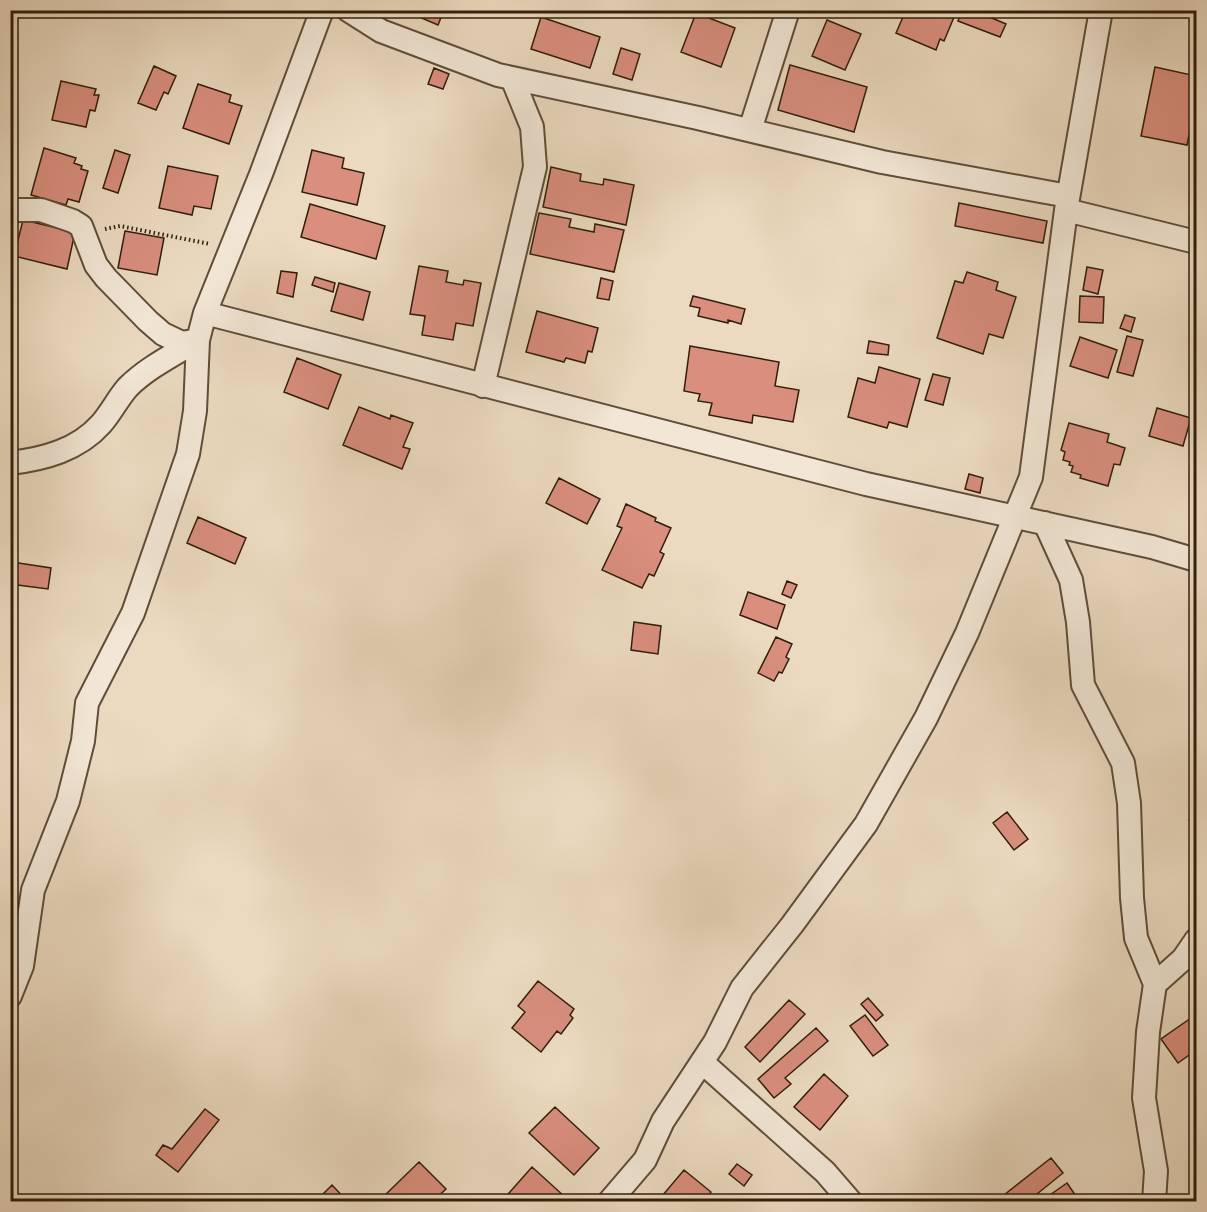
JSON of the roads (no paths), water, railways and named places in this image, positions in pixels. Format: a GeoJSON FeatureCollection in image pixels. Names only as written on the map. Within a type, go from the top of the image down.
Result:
{"type":"FeatureCollection","features":[{"type":"Feature","properties":{"kind":"street"},"geometry":{"type":"LineString","coordinates":[[10,996],[22,966],[33,890],[68,801],[83,741],[87,703],[133,614],[188,454],[195,411],[198,340],[204,313],[261,174],[322,10]]}},
{"type":"Feature","properties":{"kind":"street"},"geometry":{"type":"LineString","coordinates":[[348,10],[381,31],[498,75],[1067,203],[1197,242]]}},
{"type":"Feature","properties":{"kind":"street"},"geometry":{"type":"LineString","coordinates":[[750,130],[788,10]]}},
{"type":"Feature","properties":{"kind":"street"},"geometry":{"type":"LineString","coordinates":[[609,1202],[645,1160],[663,1121],[715,1042],[742,988],[792,925],[866,824],[926,718],[967,633],[1031,477],[1067,203],[1101,10]]}},
{"type":"Feature","properties":{"kind":"street"},"geometry":{"type":"LineString","coordinates":[[483,386],[535,167],[532,127],[512,78]]}},
{"type":"Feature","properties":{"kind":"street"},"geometry":{"type":"LineString","coordinates":[[10,210],[40,210],[81,226],[96,265],[148,321],[163,334],[182,343],[198,340]]}},
{"type":"Feature","properties":{"kind":"street"},"geometry":{"type":"LineString","coordinates":[[204,313],[866,484],[1152,547],[1197,560]]}},
{"type":"Feature","properties":{"kind":"street"},"geometry":{"type":"LineString","coordinates":[[10,463],[34,460],[71,448],[100,425],[129,387],[162,362],[198,340]]}},
{"type":"Feature","properties":{"kind":"street"},"geometry":{"type":"LineString","coordinates":[[1045,524],[1071,579],[1078,622],[1083,685],[1123,764],[1129,803],[1132,898],[1136,938],[1155,984],[1148,1032],[1144,1098],[1156,1171],[1154,1202]]}},
{"type":"Feature","properties":{"kind":"street"},"geometry":{"type":"LineString","coordinates":[[1155,984],[1183,959],[1197,940]]}},
{"type":"Feature","properties":{"kind":"street"},"geometry":{"type":"LineString","coordinates":[[702,1062],[825,1172],[851,1202]]}}]}
